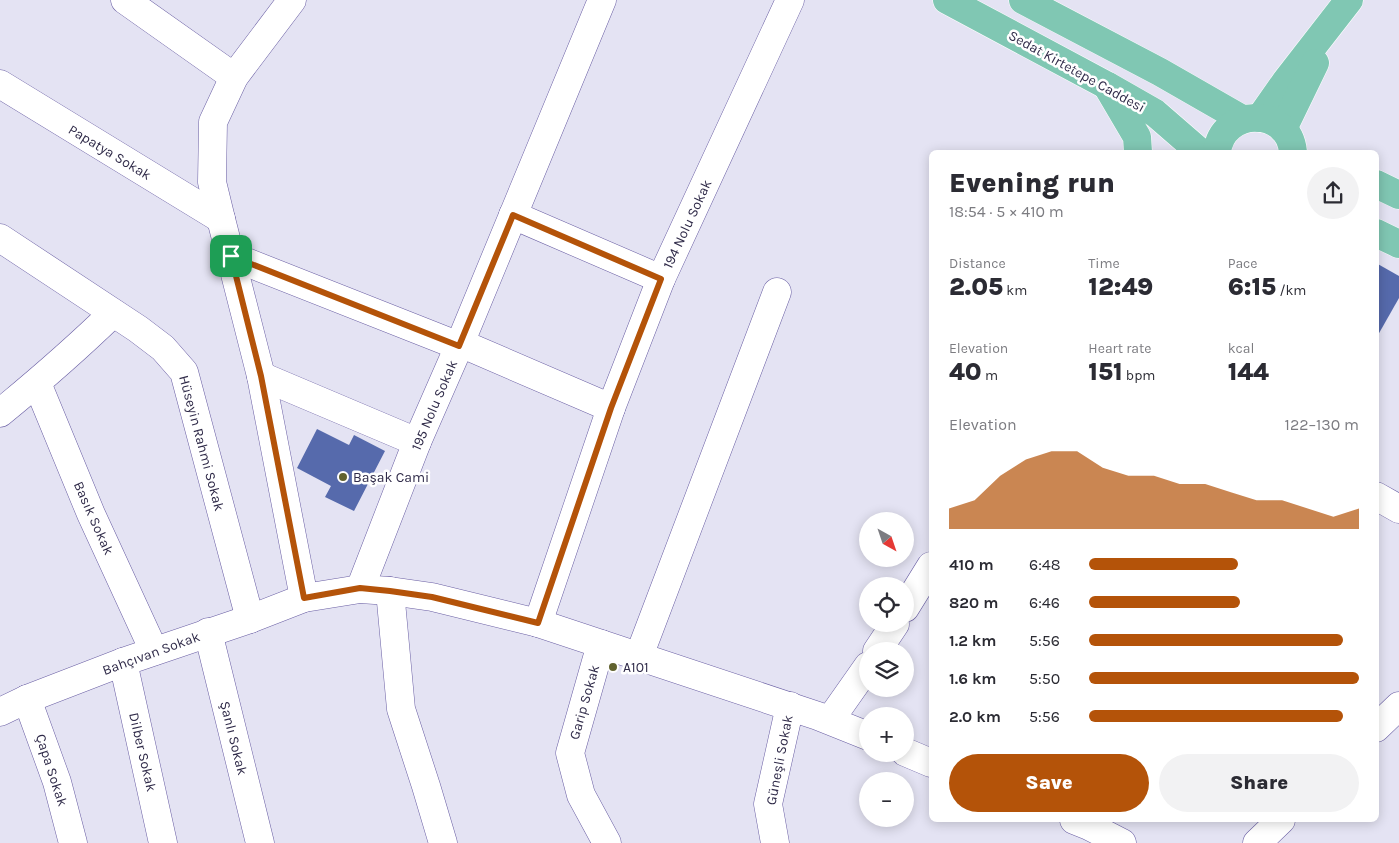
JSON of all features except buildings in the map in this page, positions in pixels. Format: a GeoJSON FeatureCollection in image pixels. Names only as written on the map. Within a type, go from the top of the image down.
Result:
{"type":"FeatureCollection","features":[{"type":"Feature","properties":{"kind":"main road","name":"Sedat Kirtetepe Caddesi"},"geometry":{"type":"LineString","coordinates":[[947,0],[1106,85],[1154,113],[1210,150]]}},
{"type":"Feature","properties":{"kind":"main road"},"geometry":{"type":"LineString","coordinates":[[1023,0],[1280,135]]}},
{"type":"Feature","properties":{"kind":"main road"},"geometry":{"type":"LineString","coordinates":[[1280,135],[1286,81],[1350,0]]}},
{"type":"Feature","properties":{"kind":"main road"},"geometry":{"type":"LineString","coordinates":[[1106,85],[1137,137],[1138,150]]}},
{"type":"Feature","properties":{"kind":"main road"},"geometry":{"type":"LineString","coordinates":[[1214,150],[1223,134],[1232,126],[1280,135]]}},
{"type":"Feature","properties":{"kind":"main road"},"geometry":{"type":"LineString","coordinates":[[1379,185],[1399,195]]}},
{"type":"Feature","properties":{"kind":"main road"},"geometry":{"type":"LineString","coordinates":[[1379,234],[1399,244]]}},
{"type":"Feature","properties":{"kind":"street"},"geometry":{"type":"LineString","coordinates":[[125,0],[234,77]]}},
{"type":"Feature","properties":{"kind":"street"},"geometry":{"type":"LineString","coordinates":[[292,0],[234,77],[213,122],[212,182],[261,376],[304,598]]}},
{"type":"Feature","properties":{"kind":"street","name":"195 Nolu Sokak"},"geometry":{"type":"LineString","coordinates":[[360,588],[417,442],[602,0]]}},
{"type":"Feature","properties":{"kind":"street","name":"194 Nolu Sokak"},"geometry":{"type":"LineString","coordinates":[[538,623],[611,408],[661,279],[790,0]]}},
{"type":"Feature","properties":{"kind":"street","name":"Papatya Sokak"},"geometry":{"type":"LineString","coordinates":[[0,84],[221,219]]}},
{"type":"Feature","properties":{"kind":"street"},"geometry":{"type":"LineString","coordinates":[[513,215],[661,279]]}},
{"type":"Feature","properties":{"kind":"street","name":"Hüseyin Rahmi Sokak"},"geometry":{"type":"LineString","coordinates":[[0,238],[138,329],[162,348],[184,372],[250,619]]}},
{"type":"Feature","properties":{"kind":"street"},"geometry":{"type":"LineString","coordinates":[[231,256],[459,345],[611,408]]}},
{"type":"Feature","properties":{"kind":"street"},"geometry":{"type":"LineString","coordinates":[[639,656],[777,292]]}},
{"type":"Feature","properties":{"kind":"street"},"geometry":{"type":"LineString","coordinates":[[0,413],[37,383],[113,313]]}},
{"type":"Feature","properties":{"kind":"street"},"geometry":{"type":"LineString","coordinates":[[261,376],[417,442]]}},
{"type":"Feature","properties":{"kind":"street","name":"Basık Sokak"},"geometry":{"type":"LineString","coordinates":[[37,383],[91,514],[154,651]]}},
{"type":"Feature","properties":{"kind":"street"},"geometry":{"type":"LineString","coordinates":[[1379,498],[1399,509]]}},
{"type":"Feature","properties":{"kind":"street"},"geometry":{"type":"LineString","coordinates":[[914,593],[929,569]]}},
{"type":"Feature","properties":{"kind":"street","name":"Bahçıvan Sokak"},"geometry":{"type":"LineString","coordinates":[[0,712],[27,699],[123,662],[250,619],[304,598],[360,588],[432,597],[538,623],[790,706],[859,732]]}},
{"type":"Feature","properties":{"kind":"street"},"geometry":{"type":"LineString","coordinates":[[390,591],[401,709],[443,843]]}},
{"type":"Feature","properties":{"kind":"street","name":"Şanlı Sokak"},"geometry":{"type":"LineString","coordinates":[[208,632],[260,843]]}},
{"type":"Feature","properties":{"kind":"street","name":"Garip Sokak"},"geometry":{"type":"LineString","coordinates":[[601,644],[570,753],[581,795],[607,843]]}},
{"type":"Feature","properties":{"kind":"street","name":"Dilber Sokak"},"geometry":{"type":"LineString","coordinates":[[123,662],[163,843]]}},
{"type":"Feature","properties":{"kind":"street"},"geometry":{"type":"LineString","coordinates":[[830,720],[859,679]]}},
{"type":"Feature","properties":{"kind":"street","name":"Çapa Sokak"},"geometry":{"type":"LineString","coordinates":[[27,699],[58,782],[73,843]]}},
{"type":"Feature","properties":{"kind":"street","name":"Güneşli Sokak"},"geometry":{"type":"LineString","coordinates":[[775,843],[768,804],[790,706]]}},
{"type":"Feature","properties":{"kind":"street"},"geometry":{"type":"LineString","coordinates":[[1379,725],[1399,706]]}},
{"type":"Feature","properties":{"kind":"street"},"geometry":{"type":"LineString","coordinates":[[914,756],[929,762]]}},
{"type":"Feature","properties":{"kind":"street"},"geometry":{"type":"LineString","coordinates":[[1257,843],[1279,822]]}},
{"type":"Feature","properties":{"kind":"street"},"geometry":{"type":"LineString","coordinates":[[1085,827],[1122,843]]}},
{"type":"Feature","properties":{"kind":"place","name":"Başak Cami"},"geometry":{"type":"Point","coordinates":[343,477]}},
{"type":"Feature","properties":{"kind":"place","name":"A101"},"geometry":{"type":"Point","coordinates":[613,667]}},
{"type":"Feature","properties":{"kind":"route"},"geometry":{"type":"LineString","coordinates":[[513,215],[661,279],[611,408],[538,623],[432,597],[390,591],[360,588],[304,598],[261,376],[231,256],[459,346],[513,215]]}}]}
